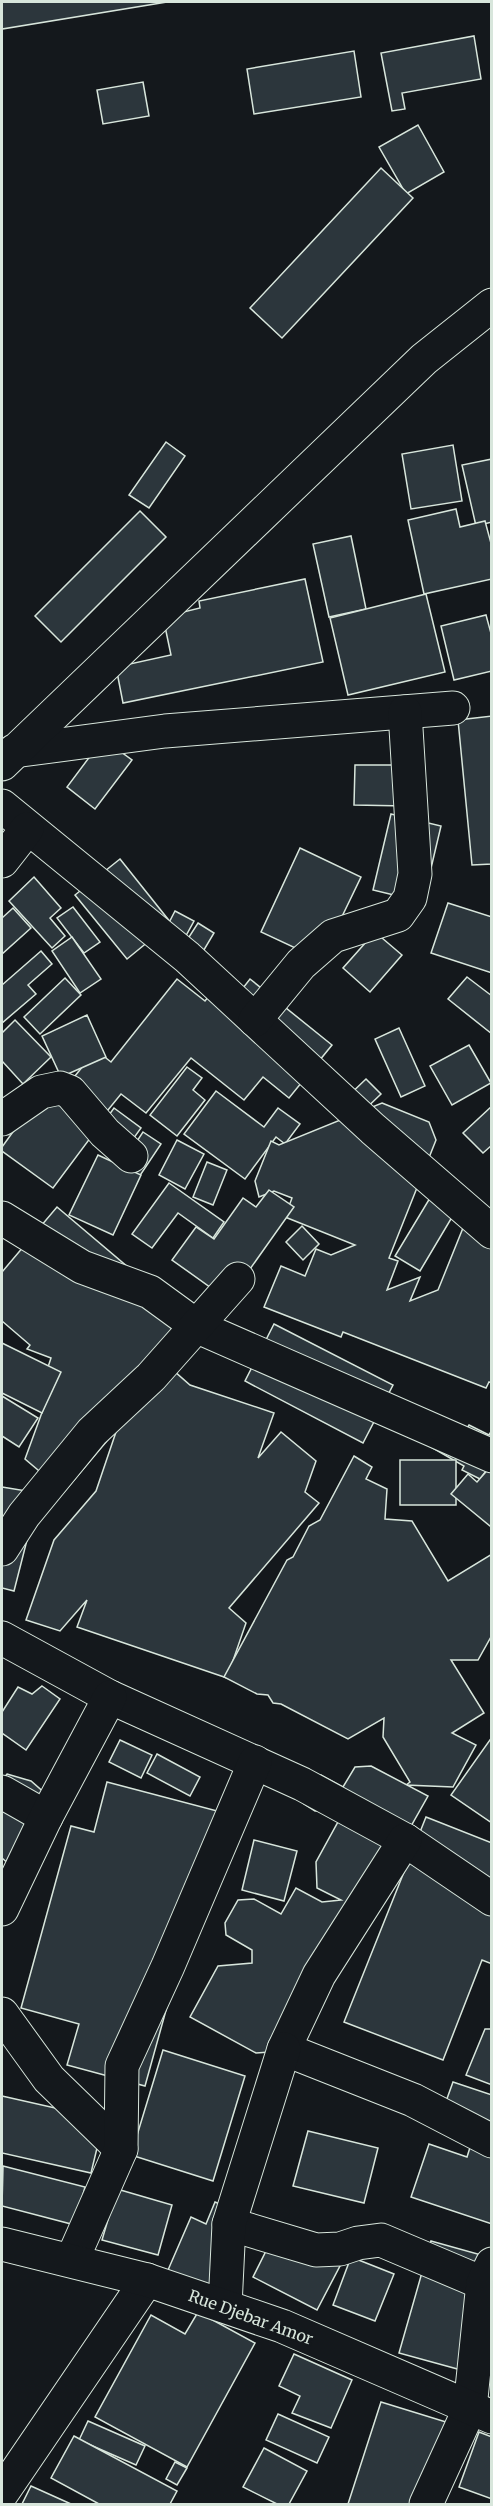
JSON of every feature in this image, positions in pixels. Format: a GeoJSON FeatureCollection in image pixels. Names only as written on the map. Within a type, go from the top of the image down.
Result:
{"type":"FeatureCollection","features":[{"type":"Feature","properties":{"kind":"street"},"geometry":{"type":"LineString","coordinates":[[8,758],[424,359],[492,305]]}},
{"type":"Feature","properties":{"kind":"street"},"geometry":{"type":"LineString","coordinates":[[8,758],[165,731],[453,708]]}},
{"type":"Feature","properties":{"kind":"street"},"geometry":{"type":"LineString","coordinates":[[255,1020],[302,964],[333,936],[398,915],[410,898],[415,874],[405,712]]}},
{"type":"Feature","properties":{"kind":"street"},"geometry":{"type":"LineString","coordinates":[[2,806],[27,829],[187,957],[492,1232]]}},
{"type":"Feature","properties":{"kind":"street"},"geometry":{"type":"LineString","coordinates":[[2,861],[27,829]]}},
{"type":"Feature","properties":{"kind":"street"},"geometry":{"type":"LineString","coordinates":[[2,1119],[41,1092],[60,1088],[70,1092],[105,1133],[131,1156]]}},
{"type":"Feature","properties":{"kind":"street"},"geometry":{"type":"LineString","coordinates":[[2,1218],[82,1267],[150,1292],[198,1327],[492,1456]]}},
{"type":"Feature","properties":{"kind":"street"},"geometry":{"type":"LineString","coordinates":[[2,1549],[13,1508],[151,1377],[198,1327],[238,1279]]}},
{"type":"Feature","properties":{"kind":"street"},"geometry":{"type":"LineString","coordinates":[[2,1638],[110,1697],[255,1762],[405,1840],[492,1899]]}},
{"type":"Feature","properties":{"kind":"street"},"geometry":{"type":"LineString","coordinates":[[2,1909],[46,1817],[110,1697]]}},
{"type":"Feature","properties":{"kind":"street"},"geometry":{"type":"LineString","coordinates":[[72,2259],[121,2149],[122,2066],[168,1966],[255,1762]]}},
{"type":"Feature","properties":{"kind":"street"},"geometry":{"type":"LineString","coordinates":[[2,1792],[46,1817]]}},
{"type":"Feature","properties":{"kind":"street"},"geometry":{"type":"LineString","coordinates":[[225,2306],[229,2224],[284,2049],[319,1976],[405,1840]]}},
{"type":"Feature","properties":{"kind":"street"},"geometry":{"type":"LineString","coordinates":[[2,2014],[49,2079],[121,2149]]}},
{"type":"Feature","properties":{"kind":"street"},"geometry":{"type":"LineString","coordinates":[[284,2049],[413,2100],[492,2141]]}},
{"type":"Feature","properties":{"kind":"street"},"geometry":{"type":"LineString","coordinates":[[229,2224],[316,2250],[340,2249],[358,2243],[381,2240],[489,2278],[481,2412],[426,2505]]}},
{"type":"Feature","properties":{"kind":"street","name":"Rue Djebar Amor"},"geometry":{"type":"LineString","coordinates":[[2,2244],[72,2259],[147,2280],[225,2306],[282,2326],[481,2412]]}},
{"type":"Feature","properties":{"kind":"street"},"geometry":{"type":"LineString","coordinates":[[2,2493],[147,2280]]}},
{"type":"Feature","properties":{"kind":"building"},"geometry":{"type":"Polygon","coordinates":[[[2,2],[167,2],[2,29],[2,2]]]}},
{"type":"Feature","properties":{"kind":"building"},"geometry":{"type":"Polygon","coordinates":[[[474,36],[481,79],[402,93],[405,109],[392,111],[381,53],[474,36]]]}},
{"type":"Feature","properties":{"kind":"building"},"geometry":{"type":"Polygon","coordinates":[[[354,51],[361,97],[254,114],[247,69],[354,51]]]}},
{"type":"Feature","properties":{"kind":"building"},"geometry":{"type":"Polygon","coordinates":[[[143,82],[149,116],[103,124],[97,90],[143,82]]]}},
{"type":"Feature","properties":{"kind":"building"},"geometry":{"type":"Polygon","coordinates":[[[418,125],[444,172],[406,194],[379,147],[418,125]]]}},
{"type":"Feature","properties":{"kind":"building"},"geometry":{"type":"Polygon","coordinates":[[[381,168],[413,198],[282,338],[250,308],[381,168]]]}},
{"type":"Feature","properties":{"kind":"building"},"geometry":{"type":"Polygon","coordinates":[[[166,442],[185,456],[149,508],[129,495],[166,442]]]}},
{"type":"Feature","properties":{"kind":"building"},"geometry":{"type":"Polygon","coordinates":[[[453,445],[462,501],[411,509],[402,454],[453,445]]]}},
{"type":"Feature","properties":{"kind":"building"},"geometry":{"type":"Polygon","coordinates":[[[492,459],[492,522],[476,526],[462,465],[492,459]]]}},
{"type":"Feature","properties":{"kind":"building"},"geometry":{"type":"Polygon","coordinates":[[[456,509],[460,527],[485,521],[492,547],[492,579],[424,594],[408,520],[456,509]]]}},
{"type":"Feature","properties":{"kind":"building"},"geometry":{"type":"Polygon","coordinates":[[[140,511],[166,537],[61,642],[35,616],[140,511]]]}},
{"type":"Feature","properties":{"kind":"building"},"geometry":{"type":"Polygon","coordinates":[[[351,536],[366,609],[329,617],[313,544],[351,536]]]}},
{"type":"Feature","properties":{"kind":"building"},"geometry":{"type":"Polygon","coordinates":[[[305,579],[323,662],[123,703],[116,667],[171,655],[163,617],[200,608],[199,601],[305,579]]]}},
{"type":"Feature","properties":{"kind":"building"},"geometry":{"type":"Polygon","coordinates":[[[426,594],[445,672],[348,695],[330,618],[426,594]]]}},
{"type":"Feature","properties":{"kind":"building"},"geometry":{"type":"Polygon","coordinates":[[[486,615],[492,637],[492,671],[454,680],[441,626],[486,615]]]}},
{"type":"Feature","properties":{"kind":"building"},"geometry":{"type":"Polygon","coordinates":[[[492,716],[492,864],[472,865],[458,720],[492,716]]]}},
{"type":"Feature","properties":{"kind":"building"},"geometry":{"type":"Polygon","coordinates":[[[103,739],[132,760],[95,809],[67,787],[103,739]]]}},
{"type":"Feature","properties":{"kind":"building"},"geometry":{"type":"Polygon","coordinates":[[[355,765],[407,765],[406,806],[354,805],[355,765]]]}},
{"type":"Feature","properties":{"kind":"building"},"geometry":{"type":"Polygon","coordinates":[[[391,814],[441,826],[423,902],[373,890],[391,814]]]}},
{"type":"Feature","properties":{"kind":"building"},"geometry":{"type":"Polygon","coordinates":[[[300,848],[361,877],[321,960],[261,932],[300,848]]]}},
{"type":"Feature","properties":{"kind":"building"},"geometry":{"type":"Polygon","coordinates":[[[120,859],[171,923],[127,959],[75,895],[120,859]]]}},
{"type":"Feature","properties":{"kind":"building"},"geometry":{"type":"Polygon","coordinates":[[[34,877],[61,908],[50,918],[65,936],[52,948],[9,901],[34,877]]]}},
{"type":"Feature","properties":{"kind":"building"},"geometry":{"type":"Polygon","coordinates":[[[448,903],[492,917],[492,973],[431,953],[448,903]]]}},
{"type":"Feature","properties":{"kind":"building"},"geometry":{"type":"Polygon","coordinates":[[[73,907],[100,942],[84,953],[57,918],[73,907]]]}},
{"type":"Feature","properties":{"kind":"building"},"geometry":{"type":"Polygon","coordinates":[[[13,908],[31,928],[2,954],[2,918],[13,908]]]}},
{"type":"Feature","properties":{"kind":"building"},"geometry":{"type":"Polygon","coordinates":[[[175,911],[194,921],[177,952],[159,942],[175,911]]]}},
{"type":"Feature","properties":{"kind":"building"},"geometry":{"type":"Polygon","coordinates":[[[198,923],[214,933],[195,965],[178,954],[198,923]]]}},
{"type":"Feature","properties":{"kind":"building"},"geometry":{"type":"Polygon","coordinates":[[[375,932],[402,955],[370,992],[343,968],[375,932]]]}},
{"type":"Feature","properties":{"kind":"building"},"geometry":{"type":"Polygon","coordinates":[[[72,937],[101,979],[80,993],[52,951],[72,937]]]}},
{"type":"Feature","properties":{"kind":"building"},"geometry":{"type":"Polygon","coordinates":[[[41,951],[52,964],[28,985],[36,994],[2,1023],[2,985],[41,951]]]}},
{"type":"Feature","properties":{"kind":"building"},"geometry":{"type":"Polygon","coordinates":[[[467,977],[492,996],[492,1034],[448,999],[467,977]]]}},
{"type":"Feature","properties":{"kind":"building"},"geometry":{"type":"Polygon","coordinates":[[[65,978],[81,995],[40,1034],[24,1017],[65,978]]]}},
{"type":"Feature","properties":{"kind":"building"},"geometry":{"type":"Polygon","coordinates":[[[177,979],[205,1001],[219,983],[236,997],[250,979],[332,1045],[289,1098],[263,1077],[244,1100],[191,1058],[146,1113],[121,1094],[99,1121],[62,1092],[96,1050],[111,1062],[177,979]]]}},
{"type":"Feature","properties":{"kind":"building"},"geometry":{"type":"Polygon","coordinates":[[[87,1015],[106,1057],[61,1077],[42,1036],[87,1015]]]}},
{"type":"Feature","properties":{"kind":"building"},"geometry":{"type":"Polygon","coordinates":[[[15,1020],[51,1057],[23,1084],[2,1061],[2,1033],[15,1020]]]}},
{"type":"Feature","properties":{"kind":"building"},"geometry":{"type":"Polygon","coordinates":[[[399,1028],[425,1086],[401,1097],[375,1039],[399,1028]]]}},
{"type":"Feature","properties":{"kind":"building"},"geometry":{"type":"Polygon","coordinates":[[[469,1045],[491,1083],[452,1105],[430,1066],[469,1045]]]}},
{"type":"Feature","properties":{"kind":"building"},"geometry":{"type":"Polygon","coordinates":[[[187,1067],[202,1078],[193,1090],[205,1100],[177,1136],[150,1115],[187,1067]]]}},
{"type":"Feature","properties":{"kind":"building"},"geometry":{"type":"Polygon","coordinates":[[[366,1079],[381,1094],[358,1116],[343,1101],[366,1079]]]}},
{"type":"Feature","properties":{"kind":"building"},"geometry":{"type":"Polygon","coordinates":[[[216,1091],[264,1127],[278,1108],[300,1124],[285,1144],[276,1137],[245,1179],[184,1134],[216,1091]]]}},
{"type":"Feature","properties":{"kind":"building"},"geometry":{"type":"Polygon","coordinates":[[[56,1092],[100,1125],[53,1188],[2,1151],[2,1147],[33,1104],[56,1092]]]}},
{"type":"Feature","properties":{"kind":"building"},"geometry":{"type":"Polygon","coordinates":[[[382,1103],[429,1122],[436,1140],[389,1258],[398,1261],[387,1290],[420,1277],[410,1301],[438,1290],[465,1223],[492,1234],[492,1383],[489,1382],[486,1388],[343,1332],[341,1337],[264,1307],[281,1266],[305,1276],[316,1249],[331,1255],[355,1245],[285,1217],[292,1198],[274,1191],[259,1197],[255,1181],[271,1141],[279,1145],[382,1103]]]}},
{"type":"Feature","properties":{"kind":"building"},"geometry":{"type":"Polygon","coordinates":[[[492,1106],[492,1145],[483,1153],[463,1133],[492,1106]]]}},
{"type":"Feature","properties":{"kind":"building"},"geometry":{"type":"Polygon","coordinates":[[[114,1108],[141,1128],[118,1160],[91,1140],[114,1108]]]}},
{"type":"Feature","properties":{"kind":"building"},"geometry":{"type":"Polygon","coordinates":[[[143,1132],[161,1144],[139,1177],[121,1165],[143,1132]]]}},
{"type":"Feature","properties":{"kind":"building"},"geometry":{"type":"Polygon","coordinates":[[[177,1140],[204,1154],[185,1189],[159,1175],[177,1140]]]}},
{"type":"Feature","properties":{"kind":"building"},"geometry":{"type":"Polygon","coordinates":[[[98,1155],[141,1175],[113,1235],[69,1215],[98,1155]]]}},
{"type":"Feature","properties":{"kind":"building"},"geometry":{"type":"Polygon","coordinates":[[[207,1162],[227,1170],[213,1205],[193,1197],[207,1162]]]}},
{"type":"Feature","properties":{"kind":"building"},"geometry":{"type":"Polygon","coordinates":[[[442,1178],[467,1192],[420,1271],[395,1256],[442,1178]]]}},
{"type":"Feature","properties":{"kind":"building"},"geometry":{"type":"Polygon","coordinates":[[[169,1183],[224,1222],[213,1238],[178,1213],[152,1248],[132,1234],[169,1183]]]}},
{"type":"Feature","properties":{"kind":"building"},"geometry":{"type":"Polygon","coordinates":[[[269,1190],[294,1207],[228,1300],[172,1260],[196,1227],[214,1239],[243,1198],[256,1207],[269,1190]]]}},
{"type":"Feature","properties":{"kind":"building"},"geometry":{"type":"Polygon","coordinates":[[[57,1207],[200,1328],[173,1370],[190,1385],[274,1413],[258,1458],[281,1432],[316,1461],[305,1492],[319,1503],[229,1608],[246,1623],[227,1678],[77,1627],[87,1600],[60,1631],[26,1620],[54,1540],[96,1491],[117,1429],[64,1492],[25,1459],[56,1374],[48,1367],[51,1358],[27,1349],[30,1345],[2,1321],[2,1272],[57,1207]]]}},
{"type":"Feature","properties":{"kind":"building"},"geometry":{"type":"Polygon","coordinates":[[[302,1226],[319,1244],[303,1260],[286,1242],[302,1226]]]}},
{"type":"Feature","properties":{"kind":"building"},"geometry":{"type":"Polygon","coordinates":[[[274,1324],[393,1385],[363,1443],[245,1381],[274,1324]]]}},
{"type":"Feature","properties":{"kind":"building"},"geometry":{"type":"Polygon","coordinates":[[[2,1343],[61,1372],[42,1413],[2,1393],[2,1343]]]}},
{"type":"Feature","properties":{"kind":"building"},"geometry":{"type":"Polygon","coordinates":[[[2,1396],[38,1418],[19,1447],[2,1436],[2,1396]]]}},
{"type":"Feature","properties":{"kind":"building"},"geometry":{"type":"Polygon","coordinates":[[[469,1425],[489,1435],[492,1430],[492,1463],[480,1479],[462,1470],[464,1466],[412,1436],[456,1447],[469,1425]]]}},
{"type":"Feature","properties":{"kind":"building"},"geometry":{"type":"Polygon","coordinates":[[[354,1456],[372,1467],[366,1479],[387,1489],[385,1519],[412,1521],[448,1581],[492,1554],[492,1635],[478,1660],[451,1660],[484,1713],[452,1733],[476,1745],[453,1787],[406,1785],[410,1782],[383,1737],[384,1718],[348,1739],[281,1704],[273,1703],[268,1695],[257,1694],[224,1677],[287,1560],[293,1557],[309,1526],[320,1520],[354,1456]]]}},
{"type":"Feature","properties":{"kind":"building"},"geometry":{"type":"Polygon","coordinates":[[[400,1460],[456,1460],[456,1505],[400,1505],[400,1460]]]}},
{"type":"Feature","properties":{"kind":"building"},"geometry":{"type":"Polygon","coordinates":[[[492,1465],[492,1524],[490,1526],[451,1494],[468,1474],[477,1482],[492,1465]]]}},
{"type":"Feature","properties":{"kind":"building"},"geometry":{"type":"Polygon","coordinates":[[[2,1487],[39,1493],[14,1591],[2,1588],[2,1487]]]}},
{"type":"Feature","properties":{"kind":"building"},"geometry":{"type":"Polygon","coordinates":[[[42,1686],[60,1699],[26,1750],[2,1733],[2,1712],[18,1687],[32,1694],[42,1686]]]}},
{"type":"Feature","properties":{"kind":"building"},"geometry":{"type":"Polygon","coordinates":[[[492,1737],[492,1823],[451,1795],[492,1737]]]}},
{"type":"Feature","properties":{"kind":"building"},"geometry":{"type":"Polygon","coordinates":[[[120,1740],[152,1755],[141,1778],[109,1762],[120,1740]]]}},
{"type":"Feature","properties":{"kind":"building"},"geometry":{"type":"Polygon","coordinates":[[[157,1754],[200,1777],[190,1796],[147,1773],[157,1754]]]}},
{"type":"Feature","properties":{"kind":"building"},"geometry":{"type":"Polygon","coordinates":[[[371,1766],[428,1796],[284,2051],[256,2053],[190,2017],[218,1966],[252,1963],[252,1950],[226,1935],[225,1923],[238,1900],[254,1899],[281,1914],[296,1888],[322,1902],[341,1900],[317,1888],[316,1862],[345,1809],[315,1811],[304,1804],[321,1775],[343,1787],[355,1767],[371,1766]]]}},
{"type":"Feature","properties":{"kind":"building"},"geometry":{"type":"Polygon","coordinates":[[[7,1774],[31,1781],[55,1802],[20,1874],[2,1858],[2,1780],[7,1774]]]}},
{"type":"Feature","properties":{"kind":"building"},"geometry":{"type":"Polygon","coordinates":[[[107,1782],[221,1812],[145,2086],[67,2065],[79,2024],[21,2008],[71,1826],[94,1832],[107,1782]]]}},
{"type":"Feature","properties":{"kind":"building"},"geometry":{"type":"Polygon","coordinates":[[[426,1817],[492,1843],[492,1964],[482,1960],[443,2060],[344,2022],[426,1817]]]}},
{"type":"Feature","properties":{"kind":"building"},"geometry":{"type":"Polygon","coordinates":[[[254,1840],[297,1851],[284,1901],[242,1890],[254,1840]]]}},
{"type":"Feature","properties":{"kind":"building"},"geometry":{"type":"Polygon","coordinates":[[[485,2029],[492,2029],[492,2085],[466,2075],[485,2029]]]}},
{"type":"Feature","properties":{"kind":"building"},"geometry":{"type":"Polygon","coordinates":[[[163,2050],[245,2076],[213,2181],[131,2155],[163,2050]]]}},
{"type":"Feature","properties":{"kind":"building"},"geometry":{"type":"Polygon","coordinates":[[[453,2082],[492,2095],[492,2224],[411,2197],[429,2144],[467,2157],[472,2141],[436,2129],[453,2082]]]}},
{"type":"Feature","properties":{"kind":"building"},"geometry":{"type":"Polygon","coordinates":[[[2,2096],[104,2119],[91,2173],[2,2153],[2,2096]]]}},
{"type":"Feature","properties":{"kind":"building"},"geometry":{"type":"Polygon","coordinates":[[[308,2131],[378,2148],[364,2203],[293,2186],[308,2131]]]}},
{"type":"Feature","properties":{"kind":"building"},"geometry":{"type":"Polygon","coordinates":[[[3,2166],[85,2187],[75,2225],[2,2206],[3,2166]]]}},
{"type":"Feature","properties":{"kind":"building"},"geometry":{"type":"Polygon","coordinates":[[[117,2189],[172,2205],[158,2255],[102,2240],[117,2189]]]}},
{"type":"Feature","properties":{"kind":"building"},"geometry":{"type":"Polygon","coordinates":[[[215,2202],[254,2218],[222,2293],[168,2270],[191,2217],[206,2224],[215,2202]]]}},
{"type":"Feature","properties":{"kind":"building"},"geometry":{"type":"Polygon","coordinates":[[[276,2231],[341,2264],[317,2310],[253,2277],[276,2231]]]}},
{"type":"Feature","properties":{"kind":"building"},"geometry":{"type":"Polygon","coordinates":[[[431,2241],[492,2258],[472,2373],[399,2353],[431,2241]]]}},
{"type":"Feature","properties":{"kind":"building"},"geometry":{"type":"Polygon","coordinates":[[[351,2257],[394,2274],[375,2321],[333,2305],[351,2257]]]}},
{"type":"Feature","properties":{"kind":"building"},"geometry":{"type":"Polygon","coordinates":[[[198,2312],[255,2343],[187,2467],[95,2417],[151,2315],[185,2334],[198,2312]]]}},
{"type":"Feature","properties":{"kind":"building"},"geometry":{"type":"Polygon","coordinates":[[[294,2354],[352,2380],[331,2428],[292,2413],[300,2396],[279,2386],[294,2354]]]}},
{"type":"Feature","properties":{"kind":"building"},"geometry":{"type":"Polygon","coordinates":[[[381,2402],[459,2426],[435,2504],[348,2504],[381,2402]]]}},
{"type":"Feature","properties":{"kind":"building"},"geometry":{"type":"Polygon","coordinates":[[[278,2414],[329,2437],[317,2463],[266,2440],[278,2414]]]}},
{"type":"Feature","properties":{"kind":"building"},"geometry":{"type":"Polygon","coordinates":[[[88,2421],[145,2446],[136,2465],[79,2440],[88,2421]]]}},
{"type":"Feature","properties":{"kind":"building"},"geometry":{"type":"Polygon","coordinates":[[[479,2432],[492,2437],[492,2499],[459,2487],[479,2432]]]}},
{"type":"Feature","properties":{"kind":"building"},"geometry":{"type":"Polygon","coordinates":[[[74,2436],[177,2491],[170,2504],[99,2504],[51,2478],[74,2436]]]}},
{"type":"Feature","properties":{"kind":"building"},"geometry":{"type":"Polygon","coordinates":[[[264,2448],[307,2471],[289,2504],[277,2504],[243,2487],[264,2448]]]}},
{"type":"Feature","properties":{"kind":"building"},"geometry":{"type":"Polygon","coordinates":[[[175,2462],[187,2468],[177,2485],[166,2479],[175,2462]]]}},
{"type":"Feature","properties":{"kind":"building"},"geometry":{"type":"Polygon","coordinates":[[[31,2486],[71,2504],[22,2504],[31,2486]]]}}]}
